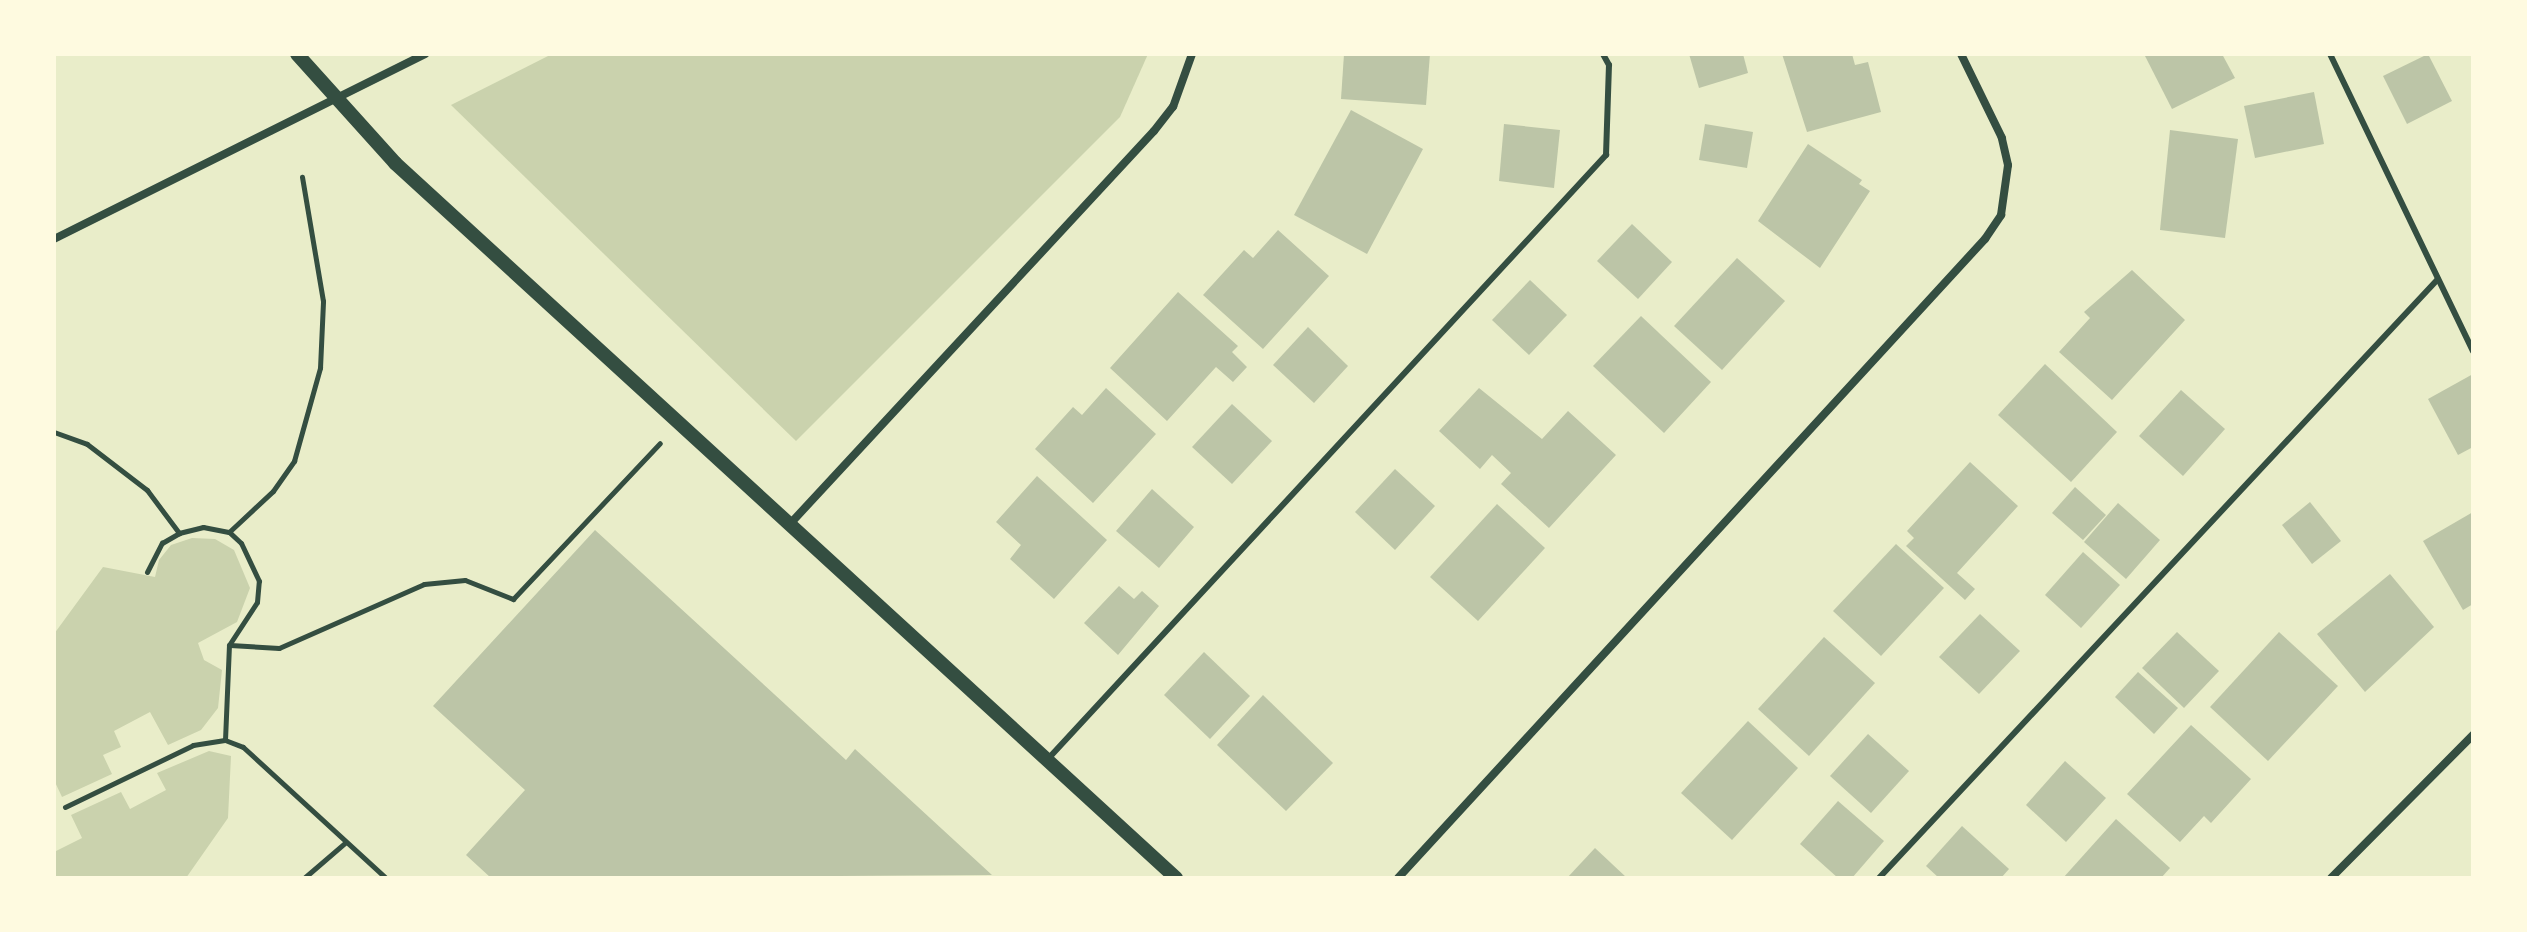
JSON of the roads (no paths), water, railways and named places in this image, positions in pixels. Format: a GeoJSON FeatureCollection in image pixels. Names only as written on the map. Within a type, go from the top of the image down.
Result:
{"type":"FeatureCollection","features":[{"type":"Feature","properties":{"kind":"street"},"geometry":{"type":"LineString","coordinates":[[297,54],[395,163],[1176,878]]}},
{"type":"Feature","properties":{"kind":"street"},"geometry":{"type":"LineString","coordinates":[[54,239],[425,54]]}},
{"type":"Feature","properties":{"kind":"street"},"geometry":{"type":"LineString","coordinates":[[1398,878],[1985,239],[2001,215],[2006,190],[2002,138],[1961,54]]}},
{"type":"Feature","properties":{"kind":"street"},"geometry":{"type":"LineString","coordinates":[[789,525],[1154,131],[1173,107],[1192,55]]}},
{"type":"Feature","properties":{"kind":"street"},"geometry":{"type":"LineString","coordinates":[[2331,878],[2473,735]]}},
{"type":"Feature","properties":{"kind":"lane"},"geometry":{"type":"LineString","coordinates":[[1047,760],[1606,155],[1609,65],[1603,54]]}},
{"type":"Feature","properties":{"kind":"lane"},"geometry":{"type":"LineString","coordinates":[[2330,54],[2473,351]]}},
{"type":"Feature","properties":{"kind":"lane"},"geometry":{"type":"LineString","coordinates":[[1879,878],[2438,279]]}}]}
